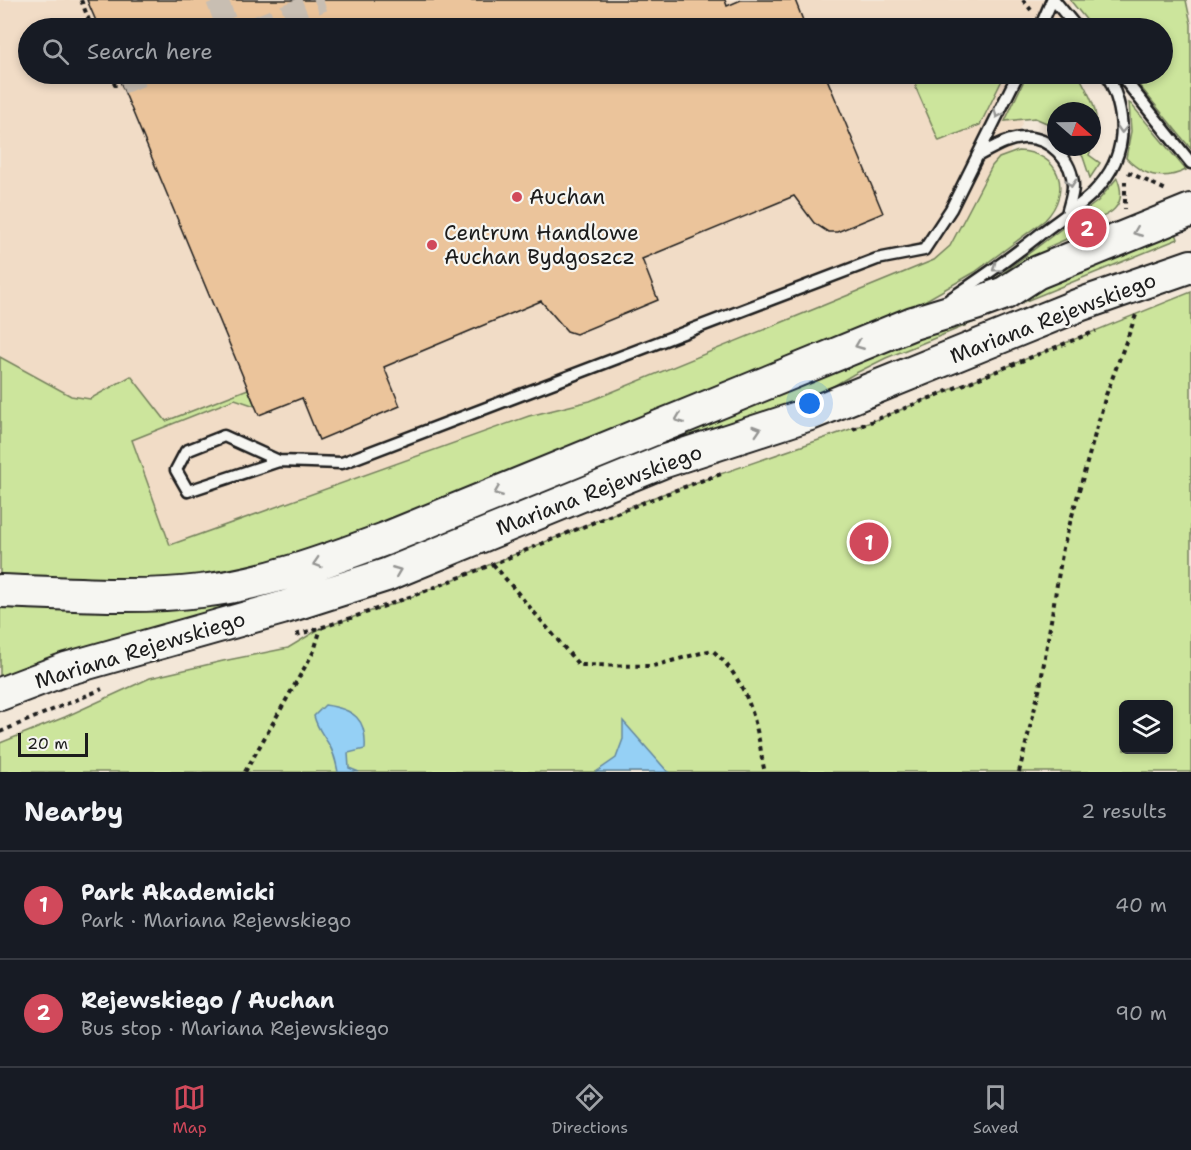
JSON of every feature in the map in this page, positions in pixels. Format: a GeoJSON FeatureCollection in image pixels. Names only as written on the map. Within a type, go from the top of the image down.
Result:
{"type":"FeatureCollection","features":[{"type":"Feature","properties":{"kind":"street","name":"Mariana Rejewskiego"},"geometry":{"type":"LineString","coordinates":[[0,591],[156,595],[244,584],[305,567],[385,539],[914,323],[1005,293],[1036,273],[1191,210]]}},
{"type":"Feature","properties":{"kind":"street","name":"Mariana Rejewskiego"},"geometry":{"type":"LineString","coordinates":[[0,694],[66,669],[282,608],[386,575],[662,462],[810,414],[1079,305],[1191,266]]}},
{"type":"Feature","properties":{"kind":"lane"},"geometry":{"type":"LineString","coordinates":[[1045,18],[1053,0],[1068,18]]}},
{"type":"Feature","properties":{"kind":"lane"},"geometry":{"type":"LineString","coordinates":[[279,461],[225,436],[186,451],[176,470],[188,491],[279,461],[342,463],[877,259],[924,249],[951,210],[1013,84]]}},
{"type":"Feature","properties":{"kind":"lane"},"geometry":{"type":"LineString","coordinates":[[914,323],[983,277],[1067,214],[1093,193],[1105,179],[1118,153],[1122,132],[1122,114],[1112,84]]}},
{"type":"Feature","properties":{"kind":"lane"},"geometry":{"type":"LineString","coordinates":[[1128,84],[1191,163]]}},
{"type":"Feature","properties":{"kind":"lane"},"geometry":{"type":"LineString","coordinates":[[979,155],[1008,140],[1024,137],[1044,142],[1064,156],[1071,175],[1073,188],[1067,214]]}},
{"type":"Feature","properties":{"kind":"path"},"geometry":{"type":"LineString","coordinates":[[81,0],[88,18]]}},
{"type":"Feature","properties":{"kind":"path"},"geometry":{"type":"LineString","coordinates":[[1125,180],[1125,205]]}},
{"type":"Feature","properties":{"kind":"path"},"geometry":{"type":"LineString","coordinates":[[1019,772],[1040,687],[1063,548],[1106,395],[1136,314]]}},
{"type":"Feature","properties":{"kind":"path"},"geometry":{"type":"LineString","coordinates":[[493,564],[579,665],[653,666],[712,650],[726,662],[741,683],[754,716],[765,772]]}},
{"type":"Feature","properties":{"kind":"path"},"geometry":{"type":"LineString","coordinates":[[245,772],[314,651],[321,628]]}},
{"type":"Feature","properties":{"kind":"shaded area","name":"Centrum Handlowe Auchan Bydgoszcz"},"geometry":{"type":"Polygon","coordinates":[[[0,0],[1073,0],[1065,18],[18,18],[18,84],[1039,84],[970,245],[593,411],[164,555],[0,369],[0,0]]]}},
{"type":"Feature","properties":{"kind":"green space"},"geometry":{"type":"Polygon","coordinates":[[[1070,0],[1186,0],[1191,24],[1191,149],[1138,84],[1173,84],[1173,18],[1085,18],[1070,0]]]}},
{"type":"Feature","properties":{"kind":"green space"},"geometry":{"type":"Polygon","coordinates":[[[916,84],[1000,84],[980,125],[939,141],[916,84]]]}},
{"type":"Feature","properties":{"kind":"green space"},"geometry":{"type":"Polygon","coordinates":[[[1022,84],[1083,84],[1092,102],[1047,102],[1047,123],[1035,118],[1005,121],[1022,84]]]}},
{"type":"Feature","properties":{"kind":"green space"},"geometry":{"type":"Polygon","coordinates":[[[1129,103],[1186,170],[1169,175],[1154,175],[1139,169],[1126,158],[1131,131],[1129,103]]]}},
{"type":"Feature","properties":{"kind":"green space"},"geometry":{"type":"Polygon","coordinates":[[[1018,151],[1044,158],[1058,175],[1060,186],[1054,209],[1045,220],[975,272],[907,311],[357,534],[283,559],[238,570],[179,579],[89,581],[0,577],[0,357],[71,396],[90,399],[131,376],[166,421],[248,389],[255,406],[235,399],[132,440],[170,545],[529,416],[590,401],[934,260],[950,246],[992,166],[999,158],[1018,151]]]}},
{"type":"Feature","properties":{"kind":"green space"},"geometry":{"type":"Polygon","coordinates":[[[1090,156],[1100,163],[1090,178],[1083,157],[1090,156]]]}},
{"type":"Feature","properties":{"kind":"green space"},"geometry":{"type":"Polygon","coordinates":[[[1117,178],[1120,199],[1111,212],[1076,227],[1078,234],[1046,248],[1048,255],[983,288],[1098,201],[1117,178]]]}},
{"type":"Feature","properties":{"kind":"green space"},"geometry":{"type":"Polygon","coordinates":[[[1175,230],[1178,239],[886,358],[820,394],[392,558],[0,681],[0,604],[174,607],[1175,230]]]}},
{"type":"Feature","properties":{"kind":"green space"},"geometry":{"type":"Polygon","coordinates":[[[1191,292],[1191,772],[0,772],[0,743],[65,717],[150,678],[288,648],[321,628],[401,601],[657,496],[868,423],[1191,292]]]}},
{"type":"Feature","properties":{"kind":"water"},"geometry":{"type":"Polygon","coordinates":[[[325,705],[344,709],[357,717],[361,723],[364,730],[365,749],[348,753],[349,768],[359,772],[338,772],[332,750],[314,716],[325,705]]]}},
{"type":"Feature","properties":{"kind":"water"},"geometry":{"type":"Polygon","coordinates":[[[623,721],[670,772],[596,772],[616,758],[623,739],[623,721]]]}},
{"type":"Feature","properties":{"kind":"building"},"geometry":{"type":"Polygon","coordinates":[[[87,0],[725,0],[727,6],[741,0],[795,0],[802,18],[95,18],[87,0]]]}},
{"type":"Feature","properties":{"kind":"building","name":"Centrum Handlowe Auchan Bydgoszcz"},"geometry":{"type":"Polygon","coordinates":[[[121,84],[829,84],[883,213],[837,232],[828,232],[814,223],[794,196],[642,259],[658,300],[576,334],[567,331],[541,301],[384,367],[400,406],[319,440],[302,398],[259,415],[121,84]]]}},
{"type":"Feature","properties":{"kind":"tunnel"},"geometry":{"type":"LineString","coordinates":[[217,0],[224,18]]}},
{"type":"Feature","properties":{"kind":"tunnel"},"geometry":{"type":"LineString","coordinates":[[279,18],[323,0]]}},
{"type":"Feature","properties":{"kind":"place","name":"Auchan"},"geometry":{"type":"Point","coordinates":[517,197]}},
{"type":"Feature","properties":{"kind":"place","name":"Rejewskiego / Auchan"},"geometry":{"type":"Point","coordinates":[1087,228]}},
{"type":"Feature","properties":{"kind":"place","name":"Centrum Handlowe Auchan Bydgoszcz"},"geometry":{"type":"Point","coordinates":[432,245]}},
{"type":"Feature","properties":{"kind":"place","name":"Park Akademicki"},"geometry":{"type":"Point","coordinates":[869,542]}}]}
